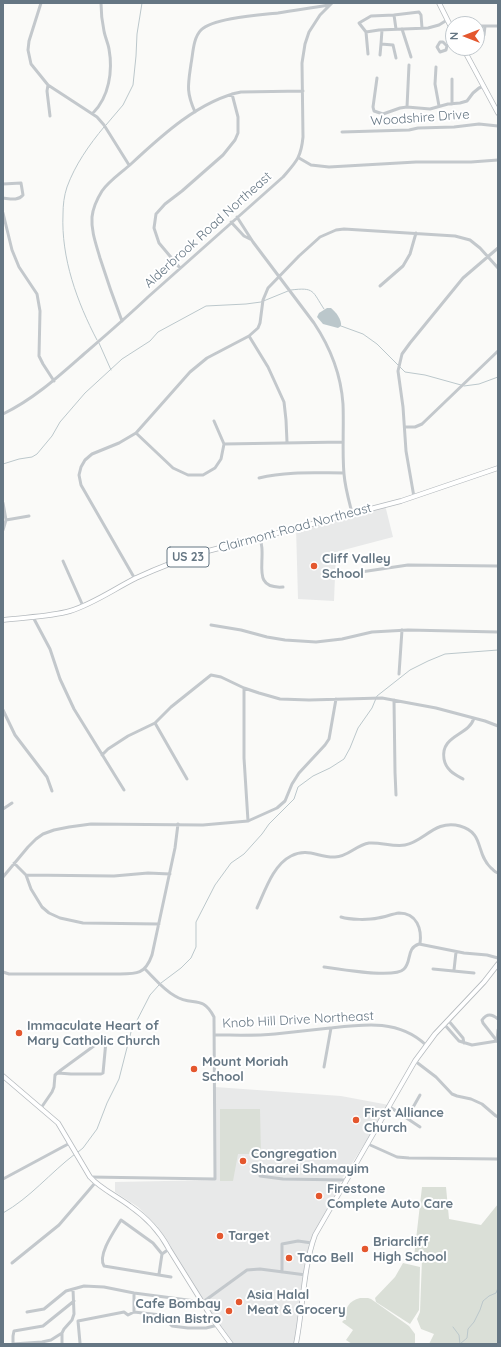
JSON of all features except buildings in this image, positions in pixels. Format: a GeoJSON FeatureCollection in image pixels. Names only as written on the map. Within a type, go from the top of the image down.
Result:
{"type":"FeatureCollection","features":[{"type":"Feature","properties":{"kind":"main road"},"geometry":{"type":"LineString","coordinates":[[439,3],[445,16]]}},
{"type":"Feature","properties":{"kind":"main road"},"geometry":{"type":"LineString","coordinates":[[467,56],[498,113]]}},
{"type":"Feature","properties":{"kind":"main road","name":"Clairmont Road Northeast"},"geometry":{"type":"LineString","coordinates":[[3,620],[64,612],[83,606],[135,579],[185,558],[414,497],[498,468]]}},
{"type":"Feature","properties":{"kind":"main road"},"geometry":{"type":"LineString","coordinates":[[296,1344],[306,1275],[315,1235],[390,1107],[415,1061],[426,1045],[484,982],[498,964]]}},
{"type":"Feature","properties":{"kind":"main road"},"geometry":{"type":"LineString","coordinates":[[5,1077],[58,1123],[95,1183],[132,1207],[154,1226],[163,1238],[202,1302],[231,1344]]}},
{"type":"Feature","properties":{"kind":"street"},"geometry":{"type":"LineString","coordinates":[[41,3],[29,41],[28,50],[31,64],[48,85],[92,113],[104,125],[129,165]]}},
{"type":"Feature","properties":{"kind":"street"},"geometry":{"type":"LineString","coordinates":[[92,113],[105,94],[111,71],[109,48],[103,27],[101,3]]}},
{"type":"Feature","properties":{"kind":"street"},"geometry":{"type":"LineString","coordinates":[[330,4],[320,14],[309,32],[302,63],[303,137],[299,158],[311,165],[329,167],[416,162],[471,162],[498,160]]}},
{"type":"Feature","properties":{"kind":"street"},"geometry":{"type":"LineString","coordinates":[[195,112],[189,98],[189,82],[196,40],[200,31],[209,24],[236,18],[330,4]]}},
{"type":"Feature","properties":{"kind":"street"},"geometry":{"type":"LineString","coordinates":[[368,54],[366,32],[358,23],[371,16],[419,12],[421,15],[422,28]]}},
{"type":"Feature","properties":{"kind":"street"},"geometry":{"type":"LineString","coordinates":[[394,15],[396,29]]}},
{"type":"Feature","properties":{"kind":"street"},"geometry":{"type":"LineString","coordinates":[[366,32],[428,28],[445,21]]}},
{"type":"Feature","properties":{"kind":"street"},"geometry":{"type":"LineString","coordinates":[[485,26],[498,26]]}},
{"type":"Feature","properties":{"kind":"street"},"geometry":{"type":"LineString","coordinates":[[402,29],[411,57]]}},
{"type":"Feature","properties":{"kind":"street"},"geometry":{"type":"LineString","coordinates":[[380,55],[382,30]]}},
{"type":"Feature","properties":{"kind":"street"},"geometry":{"type":"LineString","coordinates":[[440,42],[445,43],[447,46],[446,50],[440,52],[437,47],[440,42]]}},
{"type":"Feature","properties":{"kind":"street"},"geometry":{"type":"LineString","coordinates":[[381,44],[393,45],[396,58]]}},
{"type":"Feature","properties":{"kind":"street"},"geometry":{"type":"LineString","coordinates":[[407,107],[409,65]]}},
{"type":"Feature","properties":{"kind":"street"},"geometry":{"type":"LineString","coordinates":[[436,67],[435,84],[439,106]]}},
{"type":"Feature","properties":{"kind":"street"},"geometry":{"type":"LineString","coordinates":[[378,78],[373,107],[374,111],[383,114],[400,108],[407,107],[430,109],[467,101],[473,93],[484,86]]}},
{"type":"Feature","properties":{"kind":"street"},"geometry":{"type":"LineString","coordinates":[[452,79],[452,104]]}},
{"type":"Feature","properties":{"kind":"street"},"geometry":{"type":"LineString","coordinates":[[48,85],[47,91],[50,116]]}},
{"type":"Feature","properties":{"kind":"street"},"geometry":{"type":"LineString","coordinates":[[122,321],[109,287],[92,228],[94,207],[103,190],[164,134],[195,112],[232,94],[253,91],[303,91]]}},
{"type":"Feature","properties":{"kind":"street"},"geometry":{"type":"LineString","coordinates":[[180,268],[158,242],[154,228],[156,214],[165,204],[223,156],[233,143],[238,133],[238,117],[232,94]]}},
{"type":"Feature","properties":{"kind":"street","name":"Woodshire Drive"},"geometry":{"type":"LineString","coordinates":[[342,132],[409,130],[418,128],[454,127],[479,124],[498,126]]}},
{"type":"Feature","properties":{"kind":"street","name":"Alderbrook Road Northeast"},"geometry":{"type":"LineString","coordinates":[[3,414],[22,404],[54,381],[282,177],[299,158]]}},
{"type":"Feature","properties":{"kind":"street"},"geometry":{"type":"LineString","coordinates":[[3,184],[22,183],[23,195],[15,200],[3,198]]}},
{"type":"Feature","properties":{"kind":"street"},"geometry":{"type":"LineString","coordinates":[[3,214],[12,250],[19,267],[37,294],[40,311],[40,356],[43,364],[54,381]]}},
{"type":"Feature","properties":{"kind":"street"},"geometry":{"type":"LineString","coordinates":[[237,217],[250,239],[324,337],[330,350],[340,384],[343,402],[344,473],[352,514]]}},
{"type":"Feature","properties":{"kind":"street"},"geometry":{"type":"LineString","coordinates":[[231,222],[244,236],[250,239]]}},
{"type":"Feature","properties":{"kind":"street"},"geometry":{"type":"LineString","coordinates":[[135,579],[85,494],[81,485],[81,467],[88,457],[119,443],[136,433],[190,372],[199,364],[249,336],[258,328],[263,300],[268,288],[320,237],[336,230],[455,236],[470,240],[488,256],[498,268]]}},
{"type":"Feature","properties":{"kind":"street"},"geometry":{"type":"LineString","coordinates":[[380,286],[403,266],[410,254],[416,233]]}},
{"type":"Feature","properties":{"kind":"street"},"geometry":{"type":"LineString","coordinates":[[414,497],[406,451],[402,390],[398,371],[402,354],[463,278],[498,248]]}},
{"type":"Feature","properties":{"kind":"street"},"geometry":{"type":"LineString","coordinates":[[249,336],[268,367],[284,402],[287,442]]}},
{"type":"Feature","properties":{"kind":"street"},"geometry":{"type":"LineString","coordinates":[[405,427],[415,427],[422,424],[498,351]]}},
{"type":"Feature","properties":{"kind":"street"},"geometry":{"type":"LineString","coordinates":[[136,433],[173,468],[188,476],[203,475],[215,468],[221,459],[224,444],[214,421]]}},
{"type":"Feature","properties":{"kind":"street"},"geometry":{"type":"LineString","coordinates":[[224,444],[343,442]]}},
{"type":"Feature","properties":{"kind":"street"},"geometry":{"type":"LineString","coordinates":[[259,478],[269,475],[303,472],[344,473]]}},
{"type":"Feature","properties":{"kind":"street"},"geometry":{"type":"LineString","coordinates":[[3,503],[6,520],[3,530]]}},
{"type":"Feature","properties":{"kind":"street"},"geometry":{"type":"LineString","coordinates":[[6,520],[29,516]]}},
{"type":"Feature","properties":{"kind":"street"},"geometry":{"type":"LineString","coordinates":[[260,538],[262,552],[261,572],[264,579],[271,586],[283,587]]}},
{"type":"Feature","properties":{"kind":"street"},"geometry":{"type":"LineString","coordinates":[[63,561],[83,606]]}},
{"type":"Feature","properties":{"kind":"street"},"geometry":{"type":"LineString","coordinates":[[354,573],[408,565],[498,566]]}},
{"type":"Feature","properties":{"kind":"street"},"geometry":{"type":"LineString","coordinates":[[33,616],[50,649],[60,679],[71,703],[124,790]]}},
{"type":"Feature","properties":{"kind":"street"},"geometry":{"type":"LineString","coordinates":[[211,625],[285,640],[316,642],[372,632],[402,630],[498,632]]}},
{"type":"Feature","properties":{"kind":"street"},"geometry":{"type":"LineString","coordinates":[[399,674],[402,630]]}},
{"type":"Feature","properties":{"kind":"street"},"geometry":{"type":"LineString","coordinates":[[102,755],[108,749],[128,736],[155,723],[171,707],[211,675],[221,677],[244,688],[280,698],[309,700],[382,698],[436,708],[498,726]]}},
{"type":"Feature","properties":{"kind":"street"},"geometry":{"type":"LineString","coordinates":[[244,688],[244,758],[248,821]]}},
{"type":"Feature","properties":{"kind":"street"},"geometry":{"type":"LineString","coordinates":[[3,877],[28,847],[42,834],[69,826],[110,823],[203,825],[248,821],[282,804],[285,801],[299,772],[329,739],[336,699]]}},
{"type":"Feature","properties":{"kind":"street"},"geometry":{"type":"LineString","coordinates":[[394,700],[396,795]]}},
{"type":"Feature","properties":{"kind":"street"},"geometry":{"type":"LineString","coordinates":[[3,710],[15,735],[48,777],[52,790]]}},
{"type":"Feature","properties":{"kind":"street"},"geometry":{"type":"LineString","coordinates":[[463,780],[449,772],[446,766],[444,747],[453,737],[473,723],[474,718]]}},
{"type":"Feature","properties":{"kind":"street"},"geometry":{"type":"LineString","coordinates":[[155,723],[187,779]]}},
{"type":"Feature","properties":{"kind":"street"},"geometry":{"type":"LineString","coordinates":[[3,809],[12,803]]}},
{"type":"Feature","properties":{"kind":"street"},"geometry":{"type":"LineString","coordinates":[[3,972],[9,974],[129,974],[145,969],[152,955],[170,874],[178,824]]}},
{"type":"Feature","properties":{"kind":"street"},"geometry":{"type":"LineString","coordinates":[[256,908],[275,872],[280,865],[291,856],[306,852],[326,857],[342,856],[361,845],[368,843],[383,843],[399,846],[407,845],[415,842],[434,829],[454,825],[461,826],[472,831],[478,842],[484,860],[495,872],[498,873]]}},
{"type":"Feature","properties":{"kind":"street"},"geometry":{"type":"LineString","coordinates":[[14,863],[26,875],[31,889],[42,907],[49,913],[60,918],[84,923],[159,924]]}},
{"type":"Feature","properties":{"kind":"street"},"geometry":{"type":"LineString","coordinates":[[26,875],[114,876],[148,873],[170,874]]}},
{"type":"Feature","properties":{"kind":"street"},"geometry":{"type":"LineString","coordinates":[[341,917],[373,919],[395,914],[407,914],[418,922],[421,937],[420,944]]}},
{"type":"Feature","properties":{"kind":"street"},"geometry":{"type":"LineString","coordinates":[[324,967],[357,972],[393,974],[404,970],[407,966],[411,949],[414,945],[420,944],[456,952],[487,955],[498,958]]}},
{"type":"Feature","properties":{"kind":"street"},"geometry":{"type":"LineString","coordinates":[[454,970],[456,952]]}},
{"type":"Feature","properties":{"kind":"street","name":"Knob Hill Drive Northeast"},"geometry":{"type":"LineString","coordinates":[[90,1177],[215,1179],[214,1017],[207,1006],[202,1003],[186,1001],[173,995],[145,969]]}},
{"type":"Feature","properties":{"kind":"street"},"geometry":{"type":"LineString","coordinates":[[434,969],[474,973]]}},
{"type":"Feature","properties":{"kind":"street"},"geometry":{"type":"LineString","coordinates":[[497,1041],[482,1020],[490,1014],[494,1015],[498,1019]]}},
{"type":"Feature","properties":{"kind":"street"},"geometry":{"type":"LineString","coordinates":[[448,1020],[462,1038],[464,1043]]}},
{"type":"Feature","properties":{"kind":"street","name":"Knob Hill Drive Northeast"},"geometry":{"type":"LineString","coordinates":[[214,1035],[273,1034],[365,1024],[395,1028],[420,1039],[426,1045]]}},
{"type":"Feature","properties":{"kind":"street"},"geometry":{"type":"LineString","coordinates":[[444,1024],[459,1041],[464,1043],[476,1044],[497,1041]]}},
{"type":"Feature","properties":{"kind":"street"},"geometry":{"type":"LineString","coordinates":[[324,1067],[331,1028]]}},
{"type":"Feature","properties":{"kind":"street"},"geometry":{"type":"LineString","coordinates":[[497,1041],[498,1030]]}},
{"type":"Feature","properties":{"kind":"street"},"geometry":{"type":"LineString","coordinates":[[41,1108],[52,1092],[55,1075],[105,1039],[103,1073],[58,1073]]}},
{"type":"Feature","properties":{"kind":"street"},"geometry":{"type":"LineString","coordinates":[[415,1061],[436,1077],[452,1094],[471,1099],[482,1104],[498,1117]]}},
{"type":"Feature","properties":{"kind":"street"},"geometry":{"type":"LineString","coordinates":[[3,1083],[5,1077]]}},
{"type":"Feature","properties":{"kind":"street"},"geometry":{"type":"LineString","coordinates":[[407,1118],[420,1095]]}},
{"type":"Feature","properties":{"kind":"street"},"geometry":{"type":"LineString","coordinates":[[390,1107],[420,1126]]}},
{"type":"Feature","properties":{"kind":"street"},"geometry":{"type":"LineString","coordinates":[[3,1179],[70,1144]]}},
{"type":"Feature","properties":{"kind":"street"},"geometry":{"type":"LineString","coordinates":[[368,1144],[398,1157],[498,1159]]}},
{"type":"Feature","properties":{"kind":"street"},"geometry":{"type":"LineString","coordinates":[[260,1176],[283,1179],[346,1180]]}},
{"type":"Feature","properties":{"kind":"street"},"geometry":{"type":"LineString","coordinates":[[12,1263],[59,1225],[95,1183]]}},
{"type":"Feature","properties":{"kind":"street"},"geometry":{"type":"LineString","coordinates":[[162,1254],[153,1243],[121,1220],[104,1250],[102,1262],[104,1266],[159,1273],[172,1277]]}},
{"type":"Feature","properties":{"kind":"street"},"geometry":{"type":"LineString","coordinates":[[282,1272],[282,1244],[298,1241],[312,1243]]}},
{"type":"Feature","properties":{"kind":"street"},"geometry":{"type":"LineString","coordinates":[[159,1273],[162,1254],[169,1249]]}},
{"type":"Feature","properties":{"kind":"street"},"geometry":{"type":"LineString","coordinates":[[27,1312],[44,1309],[61,1295],[73,1289],[84,1286],[104,1287],[134,1293],[202,1302],[247,1270],[260,1269],[306,1275]]}},
{"type":"Feature","properties":{"kind":"street"},"geometry":{"type":"LineString","coordinates":[[73,1289],[74,1300],[74,1314],[72,1320],[62,1333],[51,1340],[13,1344],[12,1336],[14,1331],[43,1326],[74,1300]]}},
{"type":"Feature","properties":{"kind":"street"},"geometry":{"type":"LineString","coordinates":[[134,1293],[134,1312]]}},
{"type":"Feature","properties":{"kind":"street"},"geometry":{"type":"LineString","coordinates":[[80,1343],[78,1321],[124,1312],[128,1315],[134,1312],[161,1315],[174,1327],[206,1328],[218,1325]]}},
{"type":"Feature","properties":{"kind":"street"},"geometry":{"type":"LineString","coordinates":[[62,1333],[62,1344]]}},
{"type":"Feature","properties":{"kind":"shaded area"},"geometry":{"type":"Polygon","coordinates":[[[327,308],[331,308],[341,321],[341,326],[338,328],[323,324],[317,317],[319,313],[327,308]]]}},
{"type":"Feature","properties":{"kind":"shaded area"},"geometry":{"type":"Polygon","coordinates":[[[385,505],[393,537],[336,552],[334,601],[298,599],[296,527],[385,505]]]}},
{"type":"Feature","properties":{"kind":"shaded area"},"geometry":{"type":"Polygon","coordinates":[[[215,1087],[341,1096],[389,1105],[342,1179],[314,1239],[309,1260],[298,1344],[229,1344],[200,1300],[157,1226],[138,1207],[115,1192],[115,1182],[216,1180],[215,1087]]]}},
{"type":"Feature","properties":{"kind":"shaded area"},"geometry":{"type":"Polygon","coordinates":[[[220,1109],[260,1109],[261,1154],[238,1154],[233,1181],[220,1181],[220,1109]]]}},
{"type":"Feature","properties":{"kind":"shaded area"},"geometry":{"type":"Polygon","coordinates":[[[422,1187],[446,1187],[449,1219],[481,1225],[498,1204],[498,1344],[429,1344],[434,1334],[421,1329],[417,1319],[420,1312],[422,1259],[414,1257],[422,1187]]]}},
{"type":"Feature","properties":{"kind":"shaded area"},"geometry":{"type":"Polygon","coordinates":[[[403,1263],[420,1267],[419,1310],[410,1324],[376,1302],[375,1298],[395,1277],[403,1263]]]}},
{"type":"Feature","properties":{"kind":"shaded area"},"geometry":{"type":"Polygon","coordinates":[[[360,1298],[371,1299],[409,1326],[415,1334],[415,1344],[352,1344],[346,1340],[353,1330],[342,1322],[346,1320],[346,1312],[350,1303],[360,1298]]]}},
{"type":"Feature","properties":{"kind":"waterway"},"geometry":{"type":"LineString","coordinates":[[106,125],[123,105],[133,85],[137,34],[142,3]]}},
{"type":"Feature","properties":{"kind":"waterway"},"geometry":{"type":"LineString","coordinates":[[97,340],[83,310],[72,279],[65,247],[63,211],[66,190],[70,179],[78,163],[104,127]]}},
{"type":"Feature","properties":{"kind":"waterway"},"geometry":{"type":"LineString","coordinates":[[291,290],[309,290],[315,294],[324,309]]}},
{"type":"Feature","properties":{"kind":"waterway"},"geometry":{"type":"LineString","coordinates":[[3,464],[32,457],[37,454],[52,436],[60,422],[85,393],[122,359],[150,341],[158,332],[206,306],[261,302],[288,291]]}},
{"type":"Feature","properties":{"kind":"waterway"},"geometry":{"type":"LineString","coordinates":[[341,326],[363,334],[377,344],[405,372],[425,375],[461,385]]}},
{"type":"Feature","properties":{"kind":"waterway"},"geometry":{"type":"LineString","coordinates":[[99,343],[111,370]]}},
{"type":"Feature","properties":{"kind":"waterway"},"geometry":{"type":"LineString","coordinates":[[464,386],[479,384],[498,377]]}},
{"type":"Feature","properties":{"kind":"waterway"},"geometry":{"type":"LineString","coordinates":[[161,983],[181,968],[191,958],[196,947],[196,922],[215,885],[231,863],[244,854],[269,824],[294,799],[298,787],[313,776],[344,759],[358,728],[372,708],[377,696],[410,670],[445,654],[498,650]]}},
{"type":"Feature","properties":{"kind":"waterway"},"geometry":{"type":"LineString","coordinates":[[78,1152],[83,1148],[97,1129],[107,1103],[119,1079],[131,1032],[150,995],[159,985]]}},
{"type":"Feature","properties":{"kind":"waterway"},"geometry":{"type":"LineString","coordinates":[[3,1213],[31,1193],[75,1154]]}},
{"type":"Feature","properties":{"kind":"waterway"},"geometry":{"type":"LineString","coordinates":[[460,1344],[467,1338],[468,1329],[474,1322],[483,1301],[496,1293],[498,1288]]}},
{"type":"Feature","properties":{"kind":"waterway"},"geometry":{"type":"LineString","coordinates":[[453,1327],[459,1335],[460,1344]]}},
{"type":"Feature","properties":{"kind":"place","name":"Cliff Valley School"},"geometry":{"type":"Point","coordinates":[314,566]}},
{"type":"Feature","properties":{"kind":"place","name":"Immaculate Heart of Mary Catholic Church"},"geometry":{"type":"Point","coordinates":[19,1033]}},
{"type":"Feature","properties":{"kind":"place","name":"Mount Moriah School"},"geometry":{"type":"Point","coordinates":[194,1069]}},
{"type":"Feature","properties":{"kind":"place","name":"First Alliance Church"},"geometry":{"type":"Point","coordinates":[356,1120]}},
{"type":"Feature","properties":{"kind":"place","name":"Congregation Shaarei Shamayim"},"geometry":{"type":"Point","coordinates":[243,1161]}},
{"type":"Feature","properties":{"kind":"place","name":"Firestone Complete Auto Care"},"geometry":{"type":"Point","coordinates":[319,1196]}},
{"type":"Feature","properties":{"kind":"place","name":"Target"},"geometry":{"type":"Point","coordinates":[220,1236]}},
{"type":"Feature","properties":{"kind":"place","name":"Briarcliff High School"},"geometry":{"type":"Point","coordinates":[365,1249]}},
{"type":"Feature","properties":{"kind":"place","name":"Taco Bell"},"geometry":{"type":"Point","coordinates":[289,1258]}},
{"type":"Feature","properties":{"kind":"place","name":"Asia Halal Meat & Grocery"},"geometry":{"type":"Point","coordinates":[239,1302]}},
{"type":"Feature","properties":{"kind":"place","name":"Cafe Bombay Indian Bistro"},"geometry":{"type":"Point","coordinates":[229,1311]}}]}
